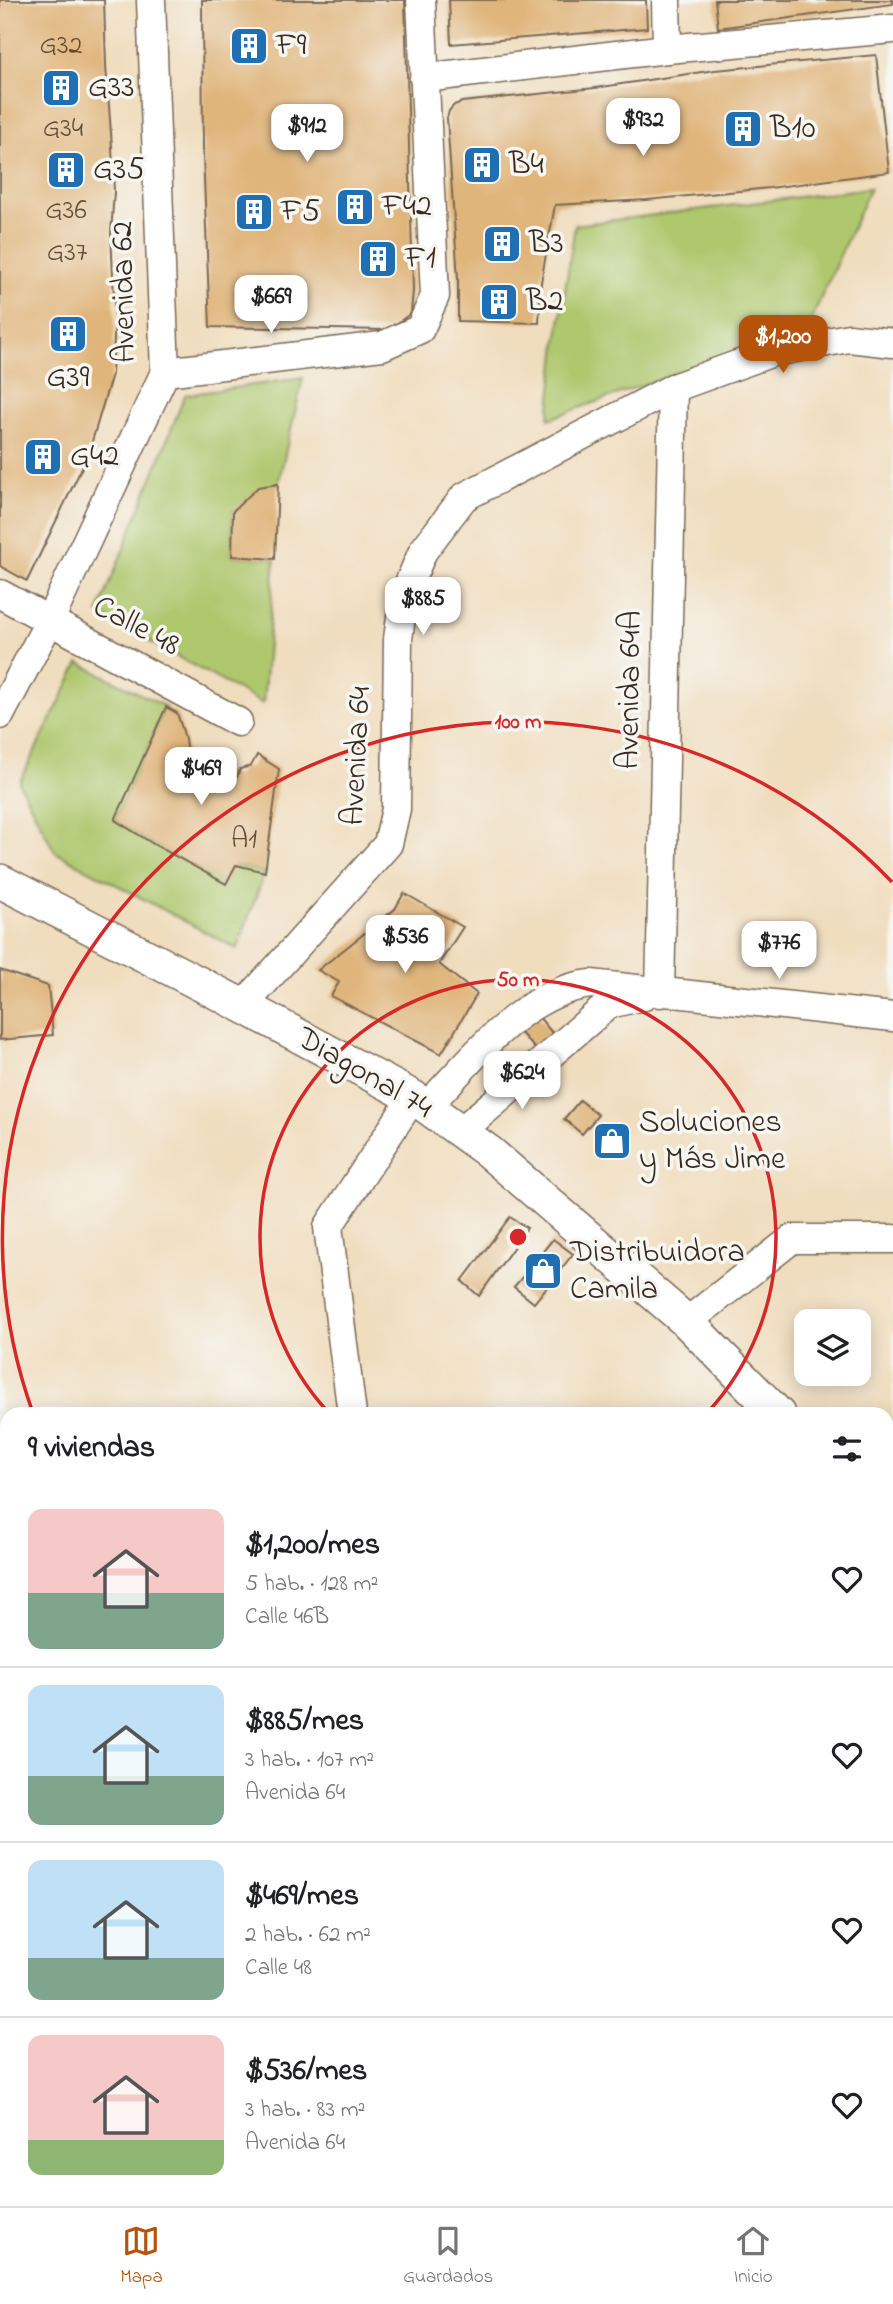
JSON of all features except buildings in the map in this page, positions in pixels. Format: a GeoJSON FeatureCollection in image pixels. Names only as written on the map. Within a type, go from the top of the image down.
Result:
{"type":"FeatureCollection","features":[{"type":"Feature","properties":{"kind":"street","name":"Avenida 62"},"geometry":{"type":"LineString","coordinates":[[0,715],[50,620],[165,372],[151,0]]}},
{"type":"Feature","properties":{"kind":"street"},"geometry":{"type":"LineString","coordinates":[[165,372],[382,346],[420,329],[435,296],[421,0]]}},
{"type":"Feature","properties":{"kind":"street"},"geometry":{"type":"LineString","coordinates":[[666,0],[667,49]]}},
{"type":"Feature","properties":{"kind":"street"},"geometry":{"type":"LineString","coordinates":[[424,78],[667,49],[893,29]]}},
{"type":"Feature","properties":{"kind":"street","name":"Avenida 64"},"geometry":{"type":"LineString","coordinates":[[243,1006],[388,844],[396,808],[398,639],[404,595],[423,551],[464,497],[673,388],[773,352],[849,338],[893,343]]}},
{"type":"Feature","properties":{"kind":"street","name":"Avenida 64A"},"geometry":{"type":"LineString","coordinates":[[660,993],[673,388]]}},
{"type":"Feature","properties":{"kind":"street","name":"Calle 48"},"geometry":{"type":"LineString","coordinates":[[0,594],[238,722]]}},
{"type":"Feature","properties":{"kind":"street","name":"Diagonal 74"},"geometry":{"type":"LineString","coordinates":[[0,881],[243,1006],[420,1102],[489,1152],[687,1322],[771,1407]]}},
{"type":"Feature","properties":{"kind":"street"},"geometry":{"type":"LineString","coordinates":[[351,1407],[328,1227],[420,1102],[515,1016],[572,986],[591,984],[893,1017]]}},
{"type":"Feature","properties":{"kind":"street"},"geometry":{"type":"LineString","coordinates":[[460,1132],[609,1004],[660,993]]}},
{"type":"Feature","properties":{"kind":"street"},"geometry":{"type":"LineString","coordinates":[[687,1322],[792,1239],[893,1239]]}},
{"type":"Feature","properties":{"kind":"green space"},"geometry":{"type":"Polygon","coordinates":[[[870,188],[809,325],[549,419],[557,342],[575,225],[870,188]]]}},
{"type":"Feature","properties":{"kind":"green space"},"geometry":{"type":"Polygon","coordinates":[[[303,378],[278,484],[233,511],[232,556],[275,559],[263,704],[98,613],[185,395],[303,378]]]}},
{"type":"Feature","properties":{"kind":"green space"},"geometry":{"type":"Polygon","coordinates":[[[79,663],[166,707],[115,820],[226,883],[236,865],[265,872],[237,949],[55,852],[19,783],[79,663]]]}},
{"type":"Feature","properties":{"kind":"place","name":"F9"},"geometry":{"type":"Point","coordinates":[249,46]}},
{"type":"Feature","properties":{"kind":"place","name":"G33"},"geometry":{"type":"Point","coordinates":[61,88]}},
{"type":"Feature","properties":{"kind":"place","name":"B10"},"geometry":{"type":"Point","coordinates":[743,129]}},
{"type":"Feature","properties":{"kind":"place","name":"B4"},"geometry":{"type":"Point","coordinates":[482,165]}},
{"type":"Feature","properties":{"kind":"place","name":"G35"},"geometry":{"type":"Point","coordinates":[66,170]}},
{"type":"Feature","properties":{"kind":"place","name":"F42"},"geometry":{"type":"Point","coordinates":[355,207]}},
{"type":"Feature","properties":{"kind":"place","name":"F5"},"geometry":{"type":"Point","coordinates":[254,212]}},
{"type":"Feature","properties":{"kind":"place","name":"B3"},"geometry":{"type":"Point","coordinates":[502,244]}},
{"type":"Feature","properties":{"kind":"place","name":"F1"},"geometry":{"type":"Point","coordinates":[378,259]}},
{"type":"Feature","properties":{"kind":"place","name":"B2"},"geometry":{"type":"Point","coordinates":[499,302]}},
{"type":"Feature","properties":{"kind":"place","name":"G39"},"geometry":{"type":"Point","coordinates":[68,334]}},
{"type":"Feature","properties":{"kind":"place","name":"G42"},"geometry":{"type":"Point","coordinates":[43,457]}},
{"type":"Feature","properties":{"kind":"place","name":"Soluciones y Más Jime"},"geometry":{"type":"Point","coordinates":[612,1141]}},
{"type":"Feature","properties":{"kind":"place","name":"Distribuidora Camila"},"geometry":{"type":"Point","coordinates":[543,1271]}}]}
